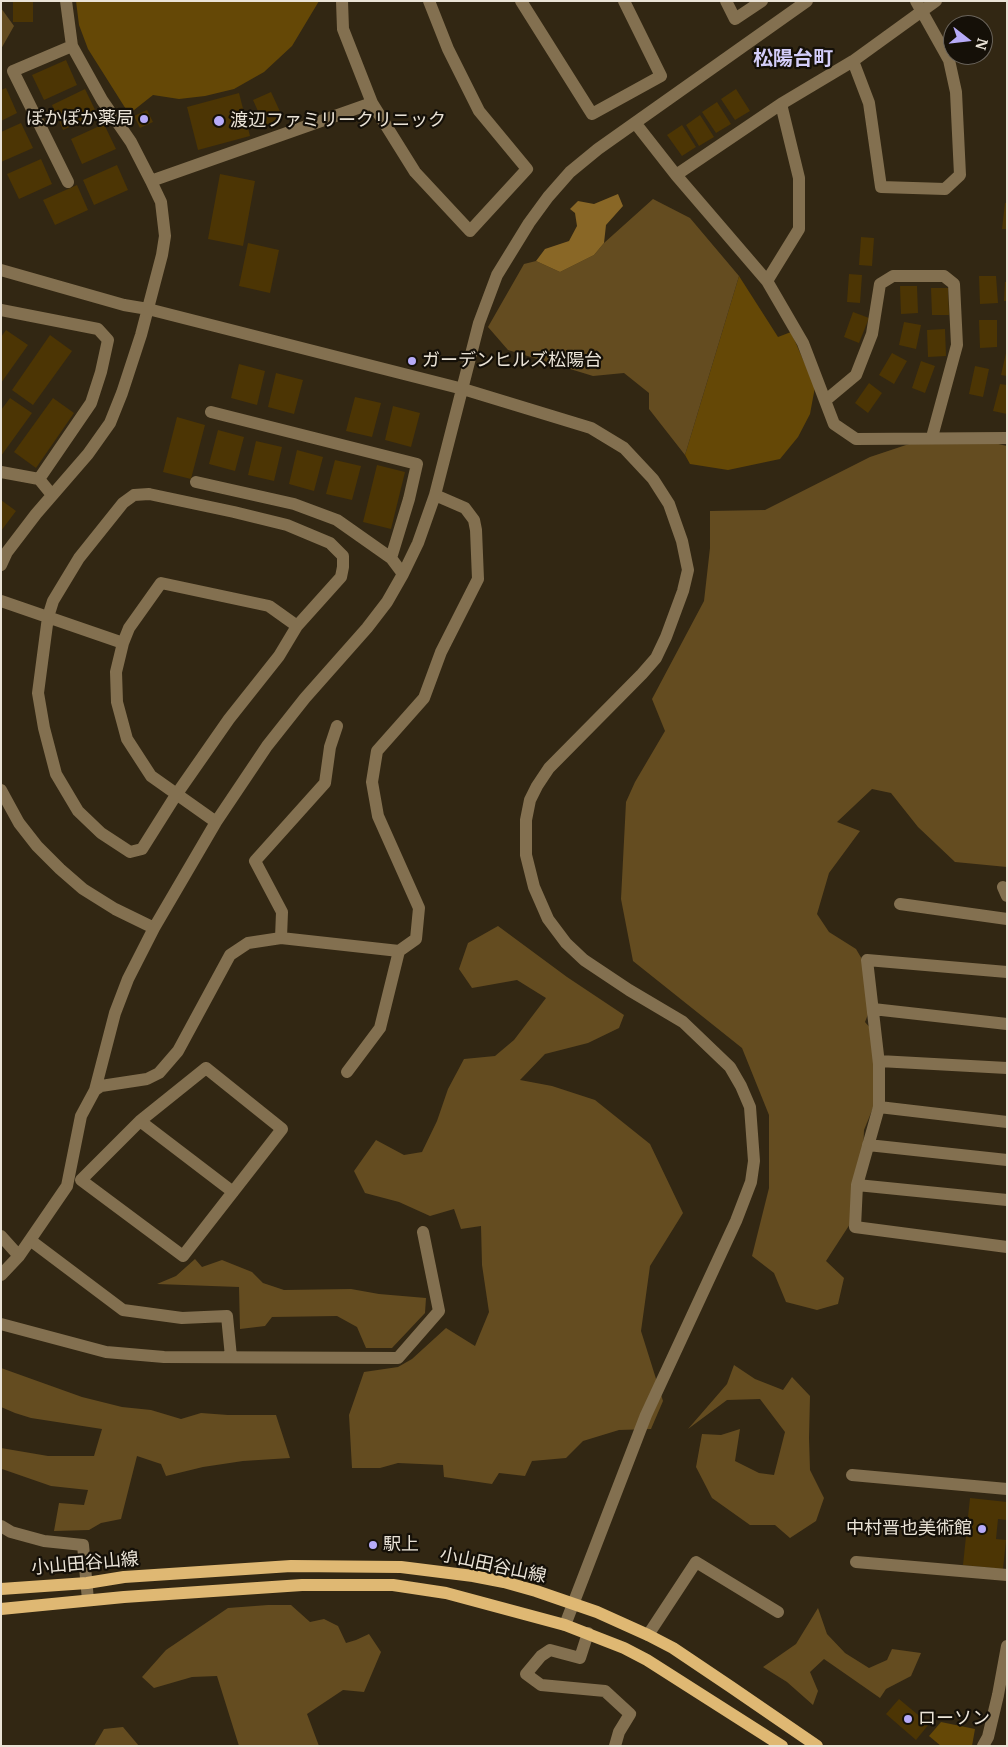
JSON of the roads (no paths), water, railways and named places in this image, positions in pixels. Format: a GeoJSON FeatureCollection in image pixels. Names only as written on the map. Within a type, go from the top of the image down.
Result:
{"type":"FeatureCollection","features":[{"type":"Feature","properties":{"kind":"main road","name":"小山田谷山線"},"geometry":{"type":"LineString","coordinates":[[1,1590],[87,1583],[124,1577],[291,1566],[401,1567],[504,1582],[597,1612],[673,1648],[817,1746]]}},
{"type":"Feature","properties":{"kind":"main road","name":"小山田谷山線"},"geometry":{"type":"LineString","coordinates":[[1,1609],[88,1600],[302,1584],[393,1585],[446,1593],[565,1625],[624,1648],[647,1660],[782,1746]]}},
{"type":"Feature","properties":{"kind":"street"},"geometry":{"type":"LineString","coordinates":[[1,565],[7,552],[52,495],[88,454],[110,423],[122,393],[148,309],[162,255],[164,236],[161,202],[132,142],[102,100],[72,46],[66,1]]}},
{"type":"Feature","properties":{"kind":"street"},"geometry":{"type":"LineString","coordinates":[[342,1],[343,29],[372,103],[414,172],[470,231],[527,169],[479,111],[448,49],[429,1]]}},
{"type":"Feature","properties":{"kind":"street"},"geometry":{"type":"LineString","coordinates":[[521,1],[592,114],[661,76],[624,1]]}},
{"type":"Feature","properties":{"kind":"street"},"geometry":{"type":"LineString","coordinates":[[726,1],[735,19],[762,1]]}},
{"type":"Feature","properties":{"kind":"street"},"geometry":{"type":"LineString","coordinates":[[1,1275],[19,1256],[66,1186],[81,1116],[95,1090],[115,1013],[128,979],[154,928],[216,822],[267,746],[305,698],[367,628],[387,602],[403,574],[418,543],[435,495],[479,323],[487,300],[497,275],[529,223],[570,172],[598,149],[636,124],[807,1]]}},
{"type":"Feature","properties":{"kind":"street"},"geometry":{"type":"LineString","coordinates":[[676,175],[781,104],[853,61],[919,6],[936,1]]}},
{"type":"Feature","properties":{"kind":"street"},"geometry":{"type":"LineString","coordinates":[[853,61],[870,103],[882,188],[945,190],[960,175],[956,92],[949,60],[919,6]]}},
{"type":"Feature","properties":{"kind":"street"},"geometry":{"type":"LineString","coordinates":[[68,182],[14,72],[72,46]]}},
{"type":"Feature","properties":{"kind":"street"},"geometry":{"type":"LineString","coordinates":[[151,181],[372,103]]}},
{"type":"Feature","properties":{"kind":"street"},"geometry":{"type":"LineString","coordinates":[[767,281],[799,229],[798,178],[781,104]]}},
{"type":"Feature","properties":{"kind":"street"},"geometry":{"type":"LineString","coordinates":[[636,124],[676,175],[767,281],[803,343],[834,424],[856,439],[1007,438]]}},
{"type":"Feature","properties":{"kind":"street"},"geometry":{"type":"LineString","coordinates":[[1,270],[124,305],[148,309],[463,389],[591,428],[624,448],[653,479],[669,504],[682,541],[688,570],[666,637],[656,658],[549,768],[537,786],[530,800],[526,820],[526,855],[534,888],[548,919],[556,931],[584,960],[629,990],[683,1022],[730,1067],[741,1086],[750,1108],[754,1161],[751,1182],[736,1221],[646,1416],[565,1625]]}},
{"type":"Feature","properties":{"kind":"street"},"geometry":{"type":"LineString","coordinates":[[826,400],[856,375],[872,334],[880,284],[894,276],[944,276],[954,284],[957,345],[932,437]]}},
{"type":"Feature","properties":{"kind":"street"},"geometry":{"type":"LineString","coordinates":[[1,310],[98,329],[108,340],[101,372],[91,403],[39,479]]}},
{"type":"Feature","properties":{"kind":"street"},"geometry":{"type":"LineString","coordinates":[[211,412],[417,464],[409,499],[391,558]]}},
{"type":"Feature","properties":{"kind":"street"},"geometry":{"type":"LineString","coordinates":[[1,472],[39,479],[52,495]]}},
{"type":"Feature","properties":{"kind":"street"},"geometry":{"type":"LineString","coordinates":[[196,482],[294,504],[337,520],[391,558],[403,574]]}},
{"type":"Feature","properties":{"kind":"street"},"geometry":{"type":"LineString","coordinates":[[149,494],[287,525],[330,543],[343,556],[341,577],[297,626],[279,656],[229,719],[176,795],[142,849],[130,852],[101,833],[78,812],[56,774],[44,728],[38,693],[48,617],[53,602],[79,558],[123,503],[134,495],[149,494]]}},
{"type":"Feature","properties":{"kind":"street"},"geometry":{"type":"LineString","coordinates":[[347,1072],[380,1028],[399,951],[416,939],[419,908],[378,816],[372,782],[377,752],[424,698],[441,652],[478,579],[474,520],[465,508],[435,495]]}},
{"type":"Feature","properties":{"kind":"street"},"geometry":{"type":"LineString","coordinates":[[216,822],[151,776],[127,739],[117,702],[116,672],[123,643],[130,628],[161,583],[269,606],[297,626]]}},
{"type":"Feature","properties":{"kind":"street"},"geometry":{"type":"LineString","coordinates":[[1,601],[123,643]]}},
{"type":"Feature","properties":{"kind":"street"},"geometry":{"type":"LineString","coordinates":[[281,938],[282,912],[255,861],[325,783],[330,747],[337,726]]}},
{"type":"Feature","properties":{"kind":"street"},"geometry":{"type":"LineString","coordinates":[[1,790],[36,846],[60,869],[83,889],[115,909],[154,928]]}},
{"type":"Feature","properties":{"kind":"street"},"geometry":{"type":"LineString","coordinates":[[900,904],[1007,919]]}},
{"type":"Feature","properties":{"kind":"street"},"geometry":{"type":"LineString","coordinates":[[95,1090],[101,1086],[147,1079],[159,1073],[178,1051],[230,955],[248,943],[281,938],[399,951]]}},
{"type":"Feature","properties":{"kind":"street"},"geometry":{"type":"LineString","coordinates":[[1007,972],[867,960],[879,1061],[879,1107],[857,1185],[856,1227],[1007,1247]]}},
{"type":"Feature","properties":{"kind":"street"},"geometry":{"type":"LineString","coordinates":[[873,1009],[1007,1024]]}},
{"type":"Feature","properties":{"kind":"street"},"geometry":{"type":"LineString","coordinates":[[879,1061],[1007,1068]]}},
{"type":"Feature","properties":{"kind":"street"},"geometry":{"type":"LineString","coordinates":[[66,1186],[81,1180],[140,1121],[206,1068],[282,1129],[183,1256],[81,1180]]}},
{"type":"Feature","properties":{"kind":"street"},"geometry":{"type":"LineString","coordinates":[[879,1107],[1007,1122]]}},
{"type":"Feature","properties":{"kind":"street"},"geometry":{"type":"LineString","coordinates":[[140,1121],[233,1192]]}},
{"type":"Feature","properties":{"kind":"street"},"geometry":{"type":"LineString","coordinates":[[868,1145],[1007,1160]]}},
{"type":"Feature","properties":{"kind":"street"},"geometry":{"type":"LineString","coordinates":[[857,1185],[1007,1200]]}},
{"type":"Feature","properties":{"kind":"street"},"geometry":{"type":"LineString","coordinates":[[1,1324],[106,1352],[164,1357],[398,1358],[439,1311],[423,1232]]}},
{"type":"Feature","properties":{"kind":"street"},"geometry":{"type":"LineString","coordinates":[[1,1236],[19,1256]]}},
{"type":"Feature","properties":{"kind":"street"},"geometry":{"type":"LineString","coordinates":[[30,1240],[123,1310],[182,1318],[227,1316],[231,1357]]}},
{"type":"Feature","properties":{"kind":"street"},"geometry":{"type":"LineString","coordinates":[[852,1475],[1007,1489]]}},
{"type":"Feature","properties":{"kind":"street"},"geometry":{"type":"LineString","coordinates":[[1,1526],[11,1532],[44,1541],[84,1544],[88,1600]]}},
{"type":"Feature","properties":{"kind":"street"},"geometry":{"type":"LineString","coordinates":[[648,1635],[696,1562],[778,1612]]}},
{"type":"Feature","properties":{"kind":"street"},"geometry":{"type":"LineString","coordinates":[[856,1562],[1007,1575]]}},
{"type":"Feature","properties":{"kind":"street"},"geometry":{"type":"LineString","coordinates":[[588,1634],[580,1658],[550,1650],[541,1656],[526,1674],[541,1685],[605,1690],[630,1714],[619,1732],[615,1746]]}},
{"type":"Feature","properties":{"kind":"street"},"geometry":{"type":"LineString","coordinates":[[983,1746],[988,1737],[1007,1646]]}},
{"type":"Feature","properties":{"kind":"place","name":"ぽかぽか薬局"},"geometry":{"type":"Point","coordinates":[144,119]}},
{"type":"Feature","properties":{"kind":"place","name":"渡辺ファミリークリニック"},"geometry":{"type":"Point","coordinates":[219,121]}},
{"type":"Feature","properties":{"kind":"place","name":"ガーデンヒルズ松陽台"},"geometry":{"type":"Point","coordinates":[412,361]}},
{"type":"Feature","properties":{"kind":"place","name":"中村晋也美術館"},"geometry":{"type":"Point","coordinates":[982,1529]}},
{"type":"Feature","properties":{"kind":"place","name":"駅上"},"geometry":{"type":"Point","coordinates":[373,1545]}},
{"type":"Feature","properties":{"kind":"place","name":"ローソン"},"geometry":{"type":"Point","coordinates":[908,1719]}},
{"type":"Feature","properties":{"kind":"district","name":"松陽台町"},"geometry":{"type":"Point","coordinates":[793,59]}}]}
